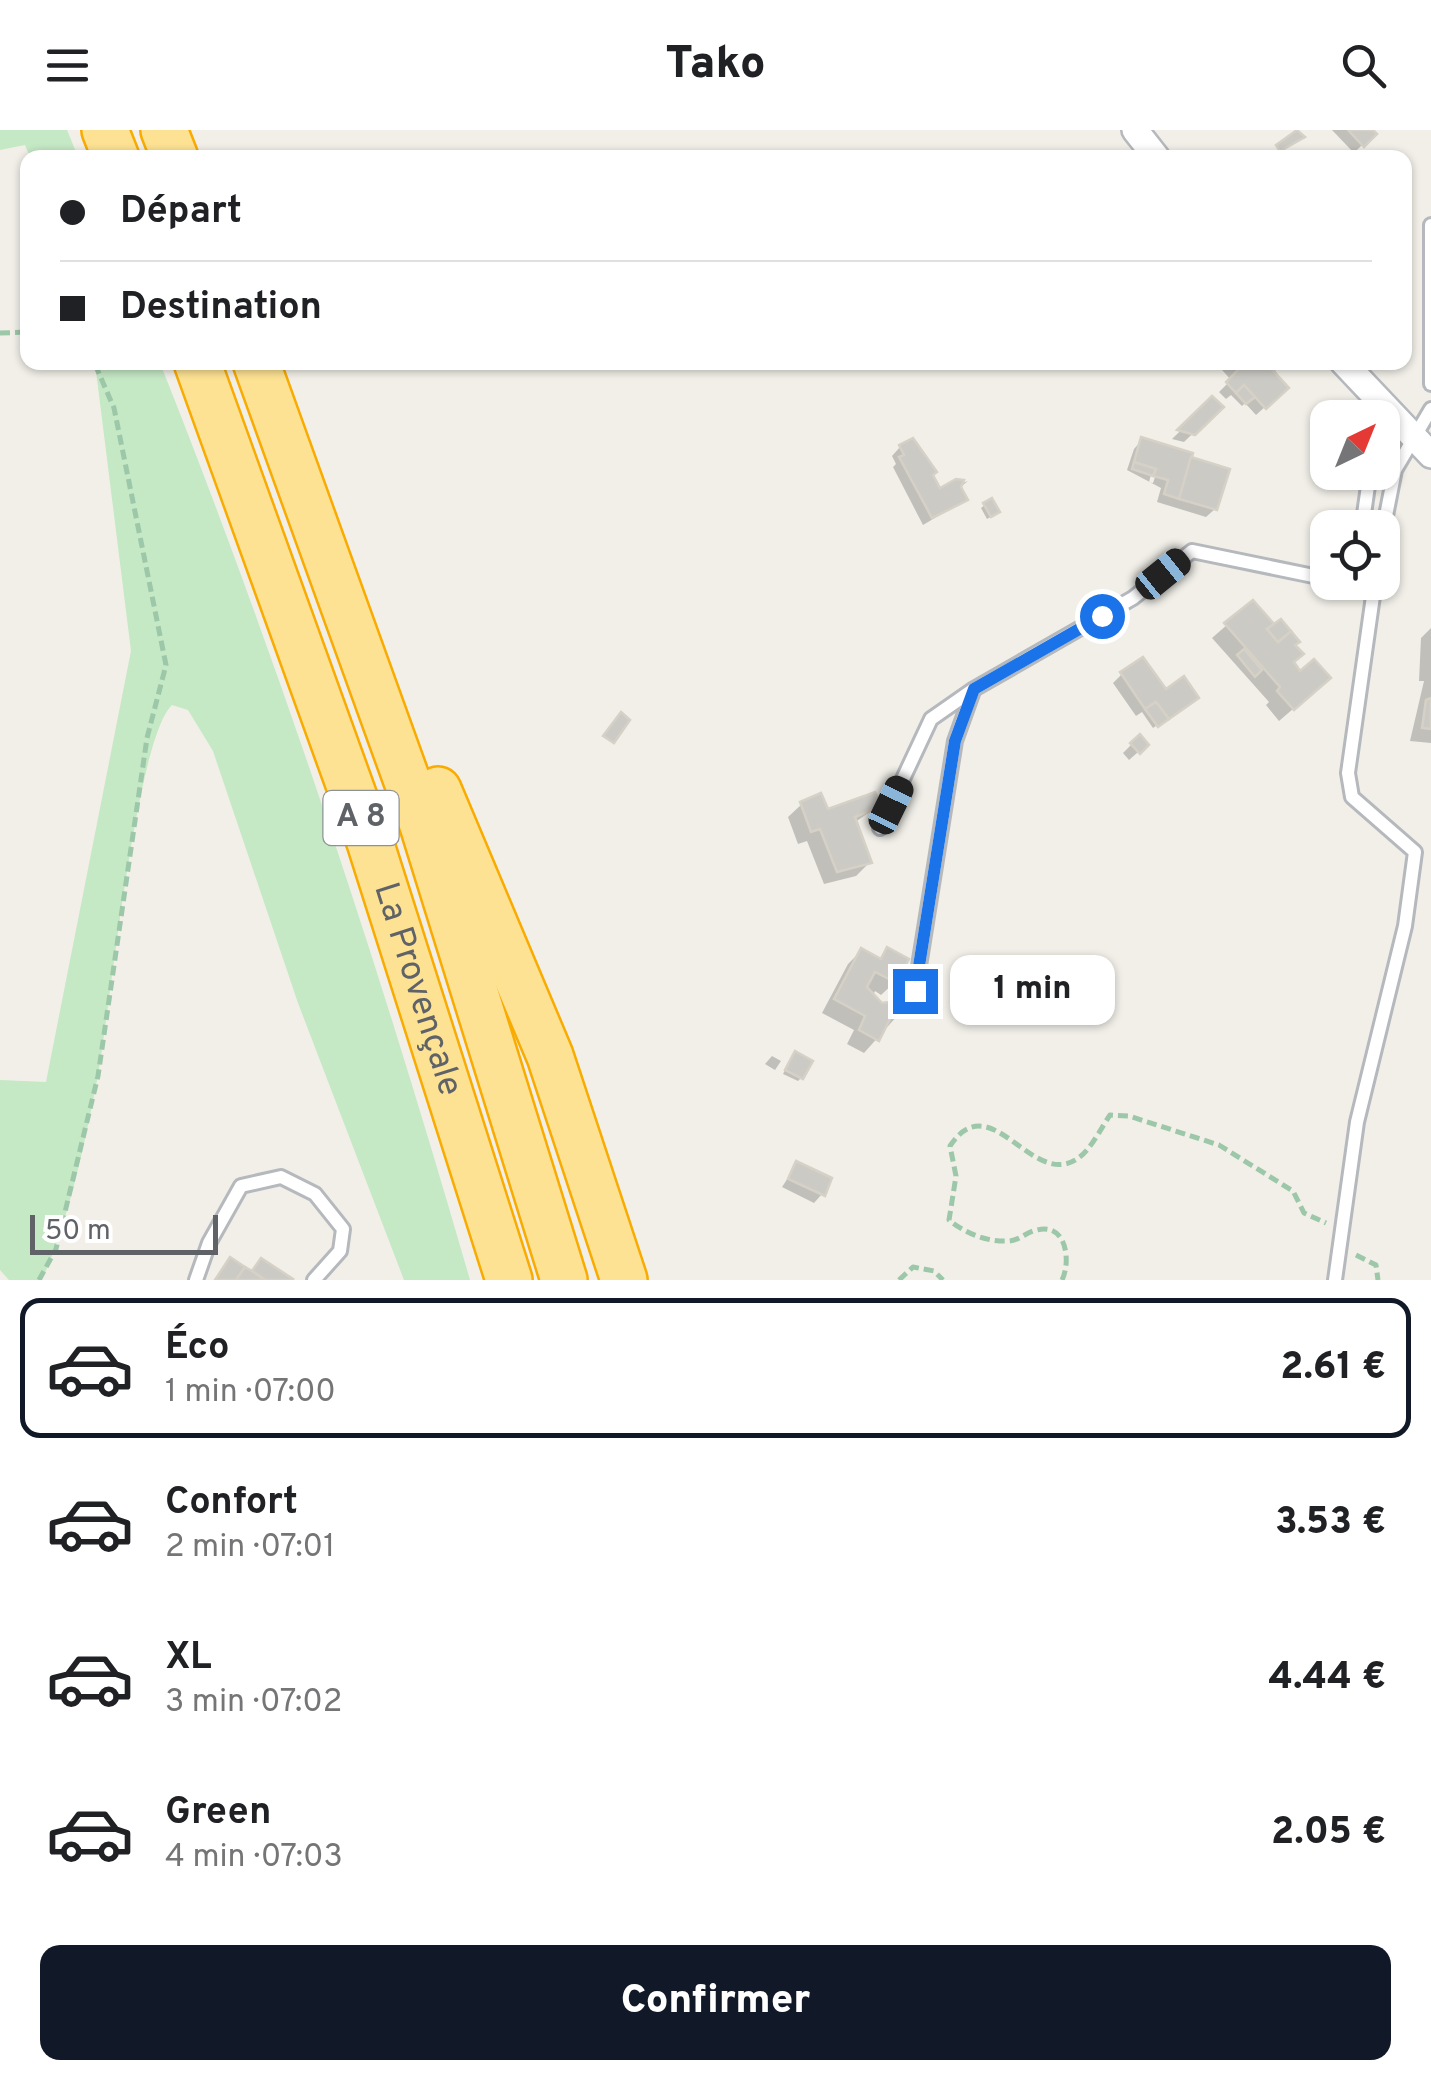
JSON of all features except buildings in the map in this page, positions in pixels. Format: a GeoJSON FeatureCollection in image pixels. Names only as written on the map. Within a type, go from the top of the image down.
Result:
{"type":"FeatureCollection","features":[{"type":"Feature","properties":{"kind":"highway","name":"La Provençale"},"geometry":{"type":"LineString","coordinates":[[200,370],[370,842],[509,1280]]}},
{"type":"Feature","properties":{"kind":"highway","name":"La Provençale"},"geometry":{"type":"LineString","coordinates":[[259,370],[423,825],[564,1280]]}},
{"type":"Feature","properties":{"kind":"highway"},"geometry":{"type":"LineString","coordinates":[[289,450],[550,1056],[624,1280]]}},
{"type":"Feature","properties":{"kind":"street"},"geometry":{"type":"LineString","coordinates":[[1135,130],[1151,150]]}},
{"type":"Feature","properties":{"kind":"street"},"geometry":{"type":"LineString","coordinates":[[1349,370],[1373,400]]}},
{"type":"Feature","properties":{"kind":"street"},"geometry":{"type":"LineString","coordinates":[[1400,432],[1431,455]]}},
{"type":"Feature","properties":{"kind":"lane"},"geometry":{"type":"LineString","coordinates":[[1431,226],[1431,384]]}},
{"type":"Feature","properties":{"kind":"lane"},"geometry":{"type":"LineString","coordinates":[[1400,430],[1431,409]]}},
{"type":"Feature","properties":{"kind":"lane"},"geometry":{"type":"LineString","coordinates":[[880,828],[931,719],[974,689],[1133,598],[1192,551],[1310,574]]}},
{"type":"Feature","properties":{"kind":"lane"},"geometry":{"type":"LineString","coordinates":[[1335,1280],[1357,1122],[1405,926],[1415,852],[1352,798],[1348,772],[1372,600]]}},
{"type":"Feature","properties":{"kind":"lane"},"geometry":{"type":"LineString","coordinates":[[915,991],[955,741],[974,689]]}},
{"type":"Feature","properties":{"kind":"lane"},"geometry":{"type":"LineString","coordinates":[[196,1280],[209,1244],[241,1186],[281,1177],[314,1194],[343,1230],[340,1252],[314,1280]]}},
{"type":"Feature","properties":{"kind":"path"},"geometry":{"type":"LineString","coordinates":[[39,1280],[56,1250],[98,1076],[147,738],[166,664],[114,408],[97,370]]}},
{"type":"Feature","properties":{"kind":"path"},"geometry":{"type":"LineString","coordinates":[[1062,1280],[1068,1258],[1065,1244],[1052,1232],[1039,1228],[1012,1242],[992,1240],[975,1236],[949,1220],[956,1176],[950,1146],[958,1134],[975,1126],[1004,1132],[1043,1163],[1059,1167],[1080,1157],[1110,1115],[1129,1116],[1219,1144],[1294,1191],[1304,1214],[1342,1230]]}},
{"type":"Feature","properties":{"kind":"path"},"geometry":{"type":"LineString","coordinates":[[1339,1248],[1376,1266],[1378,1280]]}},
{"type":"Feature","properties":{"kind":"path"},"geometry":{"type":"LineString","coordinates":[[899,1280],[913,1267],[934,1272],[943,1280]]}},
{"type":"Feature","properties":{"kind":"green space"},"geometry":{"type":"Polygon","coordinates":[[[0,130],[67,130],[75,150],[27,150],[25,145],[0,150],[0,130]]]}},
{"type":"Feature","properties":{"kind":"green space"},"geometry":{"type":"Polygon","coordinates":[[[96,370],[163,370],[246,589],[326,818],[401,1048],[470,1280],[404,1280],[298,1003],[213,751],[188,710],[172,705],[159,728],[136,820],[98,1075],[69,1205],[42,1280],[9,1280],[0,1270],[0,1080],[46,1082],[131,651],[96,370]]]}},
{"type":"Feature","properties":{"kind":"route"},"geometry":{"type":"LineString","coordinates":[[915,991],[955,741],[974,689],[1102,616]]}}]}
